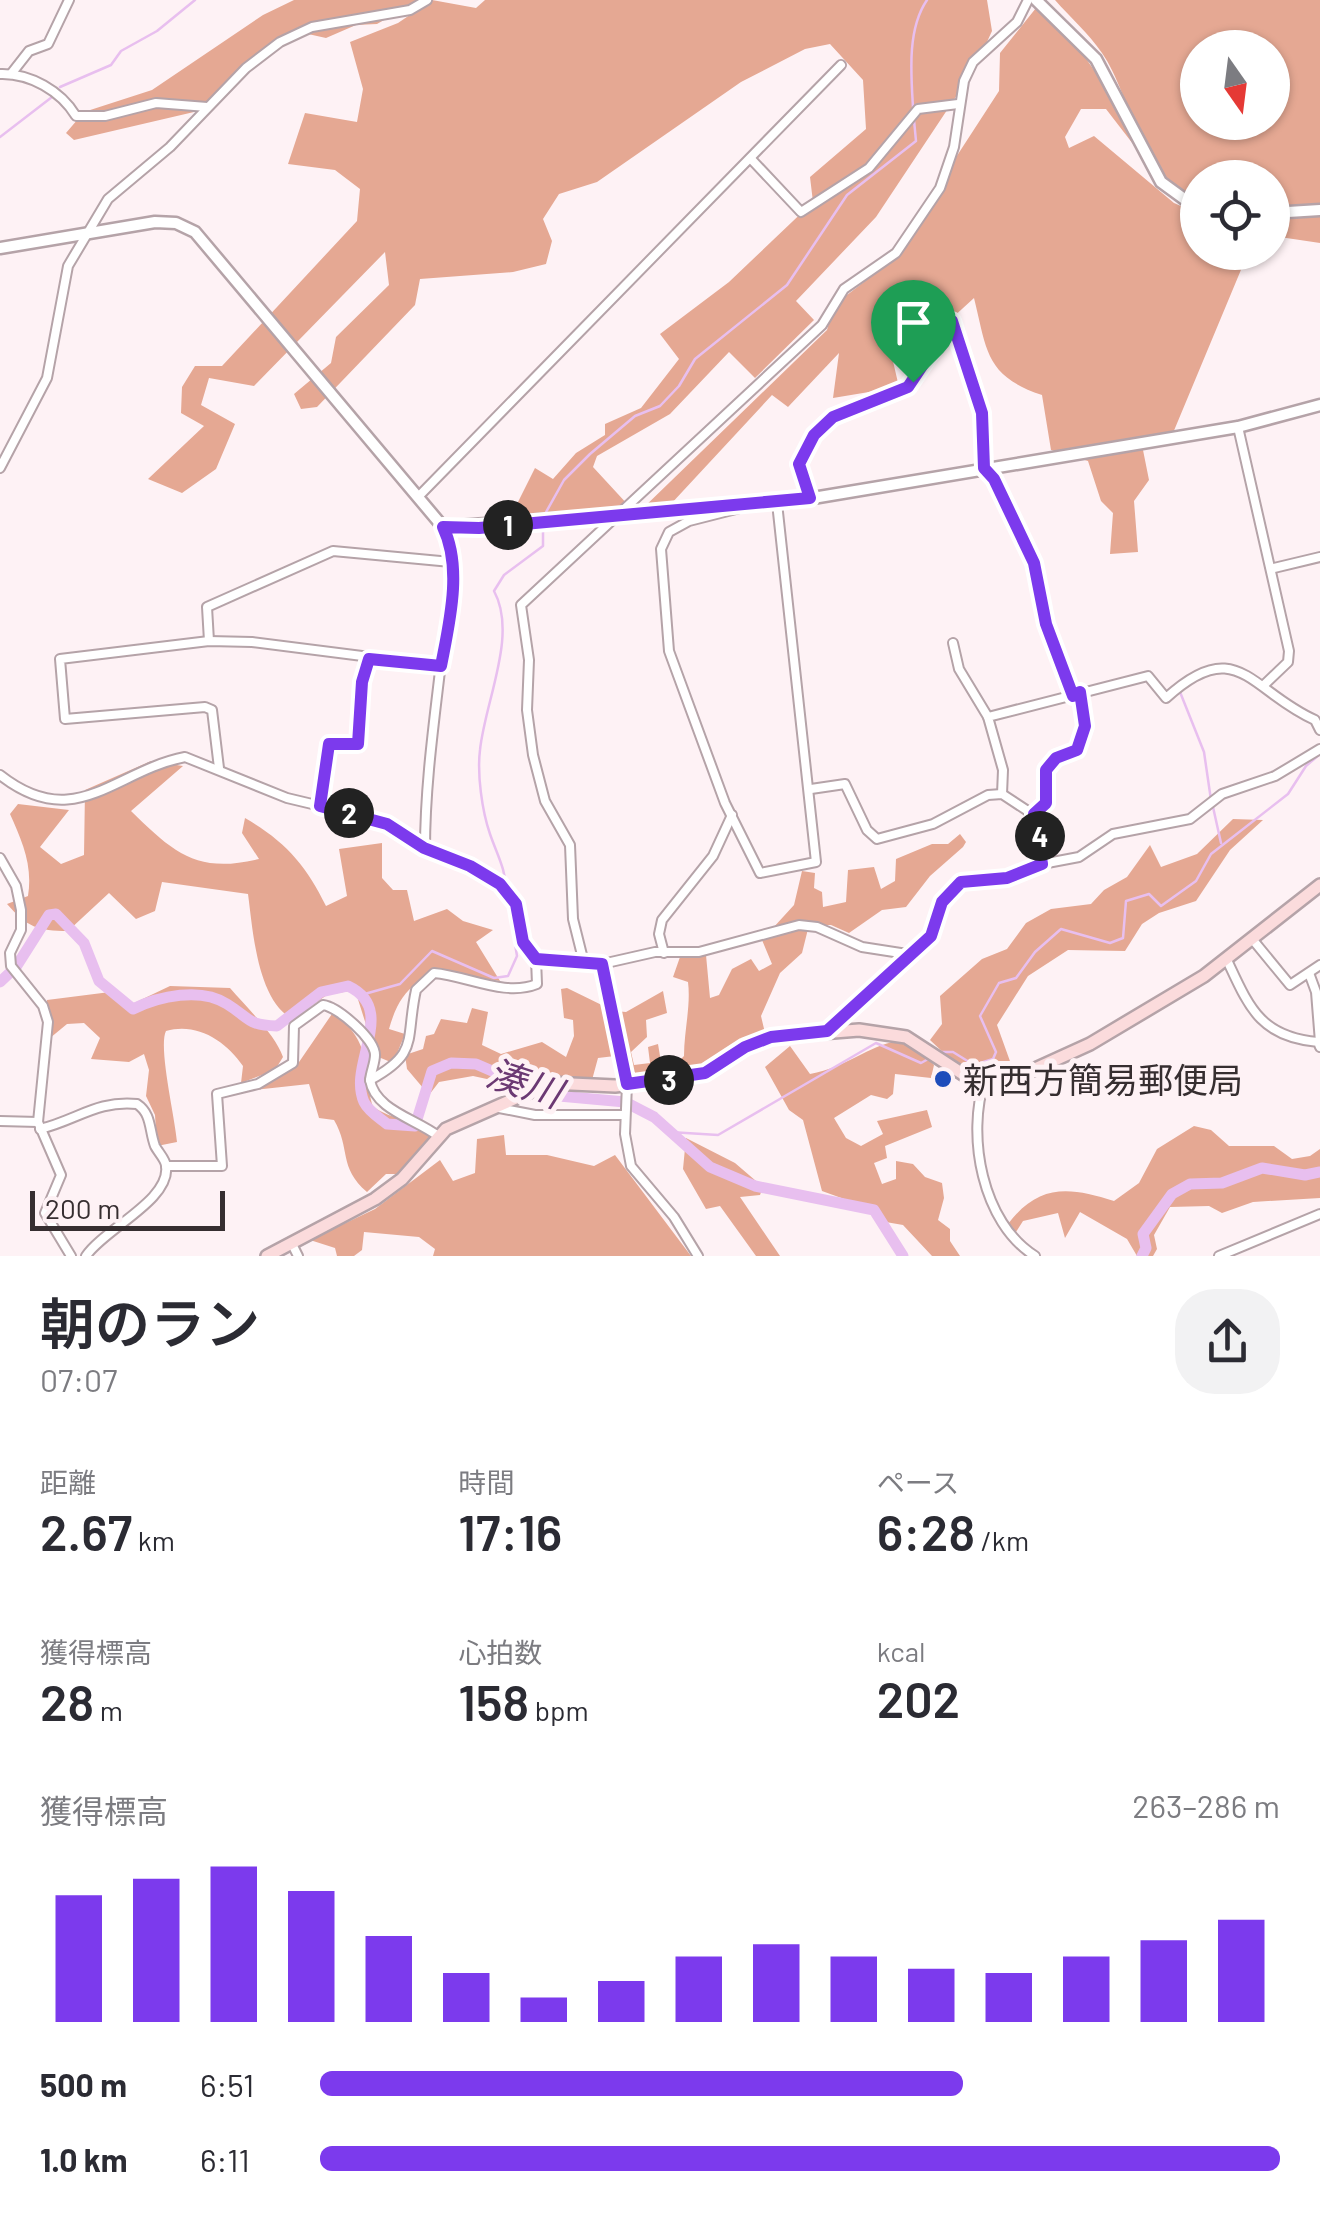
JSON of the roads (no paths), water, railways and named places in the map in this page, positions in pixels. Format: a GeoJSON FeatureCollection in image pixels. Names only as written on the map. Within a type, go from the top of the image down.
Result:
{"type":"FeatureCollection","features":[{"type":"Feature","properties":{"kind":"main road"},"geometry":{"type":"LineString","coordinates":[[266,1256],[296,1251],[402,1178],[438,1136],[493,1107],[550,1084],[627,1091],[705,1073],[745,1047],[771,1037],[877,1029],[906,1037],[969,1078],[1024,1074],[1056,1062],[1227,960],[1320,885]]}},
{"type":"Feature","properties":{"kind":"street"},"geometry":{"type":"LineString","coordinates":[[11,74],[29,51],[48,44],[69,0]]}},
{"type":"Feature","properties":{"kind":"street"},"geometry":{"type":"LineString","coordinates":[[0,468],[47,378],[68,266],[84,233],[108,199],[170,147],[207,107],[280,42],[312,27],[410,10],[427,0]]}},
{"type":"Feature","properties":{"kind":"street"},"geometry":{"type":"LineString","coordinates":[[584,963],[573,919],[570,845],[545,801],[532,755],[526,710],[529,660],[519,613],[525,597],[822,325],[844,290],[896,253],[940,188],[954,147],[958,104],[973,62],[1006,35],[1035,1],[1096,59],[1161,182],[1180,195]]}},
{"type":"Feature","properties":{"kind":"street"},"geometry":{"type":"LineString","coordinates":[[418,496],[752,160],[841,65]]}},
{"type":"Feature","properties":{"kind":"street"},"geometry":{"type":"LineString","coordinates":[[0,74],[49,86],[64,96],[76,116],[105,116],[156,103],[207,107]]}},
{"type":"Feature","properties":{"kind":"street"},"geometry":{"type":"LineString","coordinates":[[752,160],[801,212],[869,168],[918,109],[958,104]]}},
{"type":"Feature","properties":{"kind":"street"},"geometry":{"type":"LineString","coordinates":[[1290,212],[1320,210]]}},
{"type":"Feature","properties":{"kind":"street"},"geometry":{"type":"LineString","coordinates":[[0,248],[155,222],[176,223],[196,232],[443,527],[451,562],[452,612],[441,666],[424,848]]}},
{"type":"Feature","properties":{"kind":"street"},"geometry":{"type":"LineString","coordinates":[[810,498],[799,464],[814,435],[849,408],[908,387],[952,321],[982,413],[984,468],[994,479],[1034,563],[1046,624],[1076,694],[1085,726],[1077,750],[1056,758],[1046,770],[1046,803],[1034,814]]}},
{"type":"Feature","properties":{"kind":"street"},"geometry":{"type":"LineString","coordinates":[[443,527],[479,528],[777,503],[1238,427],[1320,405]]}},
{"type":"Feature","properties":{"kind":"street"},"geometry":{"type":"LineString","coordinates":[[1238,427],[1274,568],[1289,651],[1288,662],[1264,685]]}},
{"type":"Feature","properties":{"kind":"street"},"geometry":{"type":"LineString","coordinates":[[744,505],[710,519],[689,521],[670,532],[661,549],[669,650],[732,815],[760,873],[816,862],[777,503]]}},
{"type":"Feature","properties":{"kind":"street"},"geometry":{"type":"LineString","coordinates":[[209,641],[207,608],[333,551],[451,562]]}},
{"type":"Feature","properties":{"kind":"street"},"geometry":{"type":"LineString","coordinates":[[1274,568],[1320,558]]}},
{"type":"Feature","properties":{"kind":"street"},"geometry":{"type":"LineString","coordinates":[[219,768],[212,710],[65,720],[60,659],[209,641],[284,646],[441,666]]}},
{"type":"Feature","properties":{"kind":"street"},"geometry":{"type":"LineString","coordinates":[[953,643],[960,669],[988,717],[1004,770],[1002,794]]}},
{"type":"Feature","properties":{"kind":"street"},"geometry":{"type":"LineString","coordinates":[[320,806],[329,744],[358,744],[362,682],[369,659]]}},
{"type":"Feature","properties":{"kind":"street"},"geometry":{"type":"LineString","coordinates":[[988,717],[1148,676],[1166,698],[1207,668],[1230,668],[1264,685],[1315,720],[1320,730]]}},
{"type":"Feature","properties":{"kind":"street"},"geometry":{"type":"LineString","coordinates":[[827,1031],[931,936],[942,902],[961,882],[1007,878],[1042,864],[1078,857],[1113,834],[1190,820],[1222,794],[1275,776],[1320,749]]}},
{"type":"Feature","properties":{"kind":"street"},"geometry":{"type":"LineString","coordinates":[[0,775],[40,797],[82,800],[185,757],[287,798],[387,824],[424,848],[470,866],[503,888],[511,897],[523,942],[536,959],[537,984],[517,992],[462,976],[434,974],[416,990],[408,1052],[398,1064],[370,1080]]}},
{"type":"Feature","properties":{"kind":"street"},"geometry":{"type":"LineString","coordinates":[[811,789],[845,784],[867,830],[877,839],[933,824],[988,795],[1002,794],[1034,814],[1042,864]]}},
{"type":"Feature","properties":{"kind":"street"},"geometry":{"type":"LineString","coordinates":[[664,953],[662,920],[713,856],[732,815]]}},
{"type":"Feature","properties":{"kind":"street"},"geometry":{"type":"LineString","coordinates":[[0,858],[16,886],[22,910],[22,930],[10,953],[11,966],[42,1006],[48,1022],[39,1126],[61,1176],[45,1213],[71,1256]]}},
{"type":"Feature","properties":{"kind":"street"},"geometry":{"type":"LineString","coordinates":[[536,959],[602,964],[664,953],[700,952],[799,925],[817,927],[862,947],[908,954]]}},
{"type":"Feature","properties":{"kind":"street"},"geometry":{"type":"LineString","coordinates":[[1253,940],[1290,985],[1320,965]]}},
{"type":"Feature","properties":{"kind":"street"},"geometry":{"type":"LineString","coordinates":[[1227,960],[1262,1024],[1300,1040],[1319,1043],[1316,992],[1308,973]]}},
{"type":"Feature","properties":{"kind":"street"},"geometry":{"type":"LineString","coordinates":[[602,964],[627,1091],[625,1112],[632,1166],[674,1217],[698,1256]]}},
{"type":"Feature","properties":{"kind":"street"},"geometry":{"type":"LineString","coordinates":[[166,1166],[222,1166],[216,1094],[258,1084],[293,1063],[296,1046],[292,1031],[306,1014],[328,1004],[372,1046],[376,1056],[370,1080],[377,1097],[438,1136]]}},
{"type":"Feature","properties":{"kind":"street"},"geometry":{"type":"LineString","coordinates":[[986,1079],[975,1113],[990,1206],[1035,1256]]}},
{"type":"Feature","properties":{"kind":"street"},"geometry":{"type":"LineString","coordinates":[[0,1121],[39,1126],[67,1122],[106,1102],[137,1104],[147,1115],[155,1146],[166,1166]]}},
{"type":"Feature","properties":{"kind":"street"},"geometry":{"type":"LineString","coordinates":[[493,1107],[523,1114],[625,1112]]}},
{"type":"Feature","properties":{"kind":"street"},"geometry":{"type":"LineString","coordinates":[[86,1256],[111,1228],[151,1202],[166,1166]]}},
{"type":"Feature","properties":{"kind":"street"},"geometry":{"type":"LineString","coordinates":[[1219,1256],[1320,1214]]}},
{"type":"Feature","properties":{"kind":"waterway"},"geometry":{"type":"LineString","coordinates":[[60,87],[111,65],[121,51],[157,31],[195,0]]}},
{"type":"Feature","properties":{"kind":"waterway"},"geometry":{"type":"LineString","coordinates":[[913,107],[913,38],[927,0]]}},
{"type":"Feature","properties":{"kind":"waterway"},"geometry":{"type":"LineString","coordinates":[[0,137],[52,97]]}},
{"type":"Feature","properties":{"kind":"waterway"},"geometry":{"type":"LineString","coordinates":[[545,514],[564,480],[590,454],[635,416],[660,406],[679,386],[695,359],[787,285],[847,195],[916,141],[914,120]]}},
{"type":"Feature","properties":{"kind":"waterway"},"geometry":{"type":"LineString","coordinates":[[507,893],[485,815],[479,770],[503,628],[494,591],[504,575],[543,546],[543,527]]}},
{"type":"Feature","properties":{"kind":"waterway"},"geometry":{"type":"LineString","coordinates":[[1180,692],[1204,752],[1211,800]]}},
{"type":"Feature","properties":{"kind":"waterway"},"geometry":{"type":"LineString","coordinates":[[941,1052],[953,1052],[974,1065],[993,1059],[996,1052],[980,1016],[999,983],[1016,978],[1035,952],[1061,929],[1110,943],[1123,938],[1126,901],[1149,894],[1161,906],[1196,881],[1211,854],[1288,794],[1306,766],[1320,754]]}},
{"type":"Feature","properties":{"kind":"waterway"},"geometry":{"type":"LineString","coordinates":[[1213,807],[1221,843]]}},
{"type":"Feature","properties":{"kind":"waterway"},"geometry":{"type":"LineString","coordinates":[[361,995],[400,984],[432,951],[494,978],[508,976],[517,956],[508,901]]}},
{"type":"Feature","properties":{"kind":"waterway","name":"湊川"},"geometry":{"type":"LineString","coordinates":[[0,982],[16,967],[49,915],[56,914],[84,943],[99,981],[133,1009],[167,997],[205,996],[227,1004],[254,1023],[277,1026],[321,992],[348,986],[363,996],[370,1009],[362,1071],[364,1102],[387,1124],[415,1126],[432,1071],[451,1063],[476,1064],[548,1095],[625,1102],[654,1117],[710,1167],[755,1186],[874,1210],[903,1256]]}},
{"type":"Feature","properties":{"kind":"waterway"},"geometry":{"type":"LineString","coordinates":[[670,1132],[718,1135],[876,1043],[921,1063],[930,1058]]}},
{"type":"Feature","properties":{"kind":"waterway","name":"湊川"},"geometry":{"type":"LineString","coordinates":[[1142,1256],[1146,1248],[1143,1234],[1172,1194],[1190,1184],[1222,1183],[1262,1168],[1305,1175],[1320,1172]]}},
{"type":"Feature","properties":{"kind":"place","name":"新西方簡易郵便局"},"geometry":{"type":"Point","coordinates":[943,1079]}}]}
